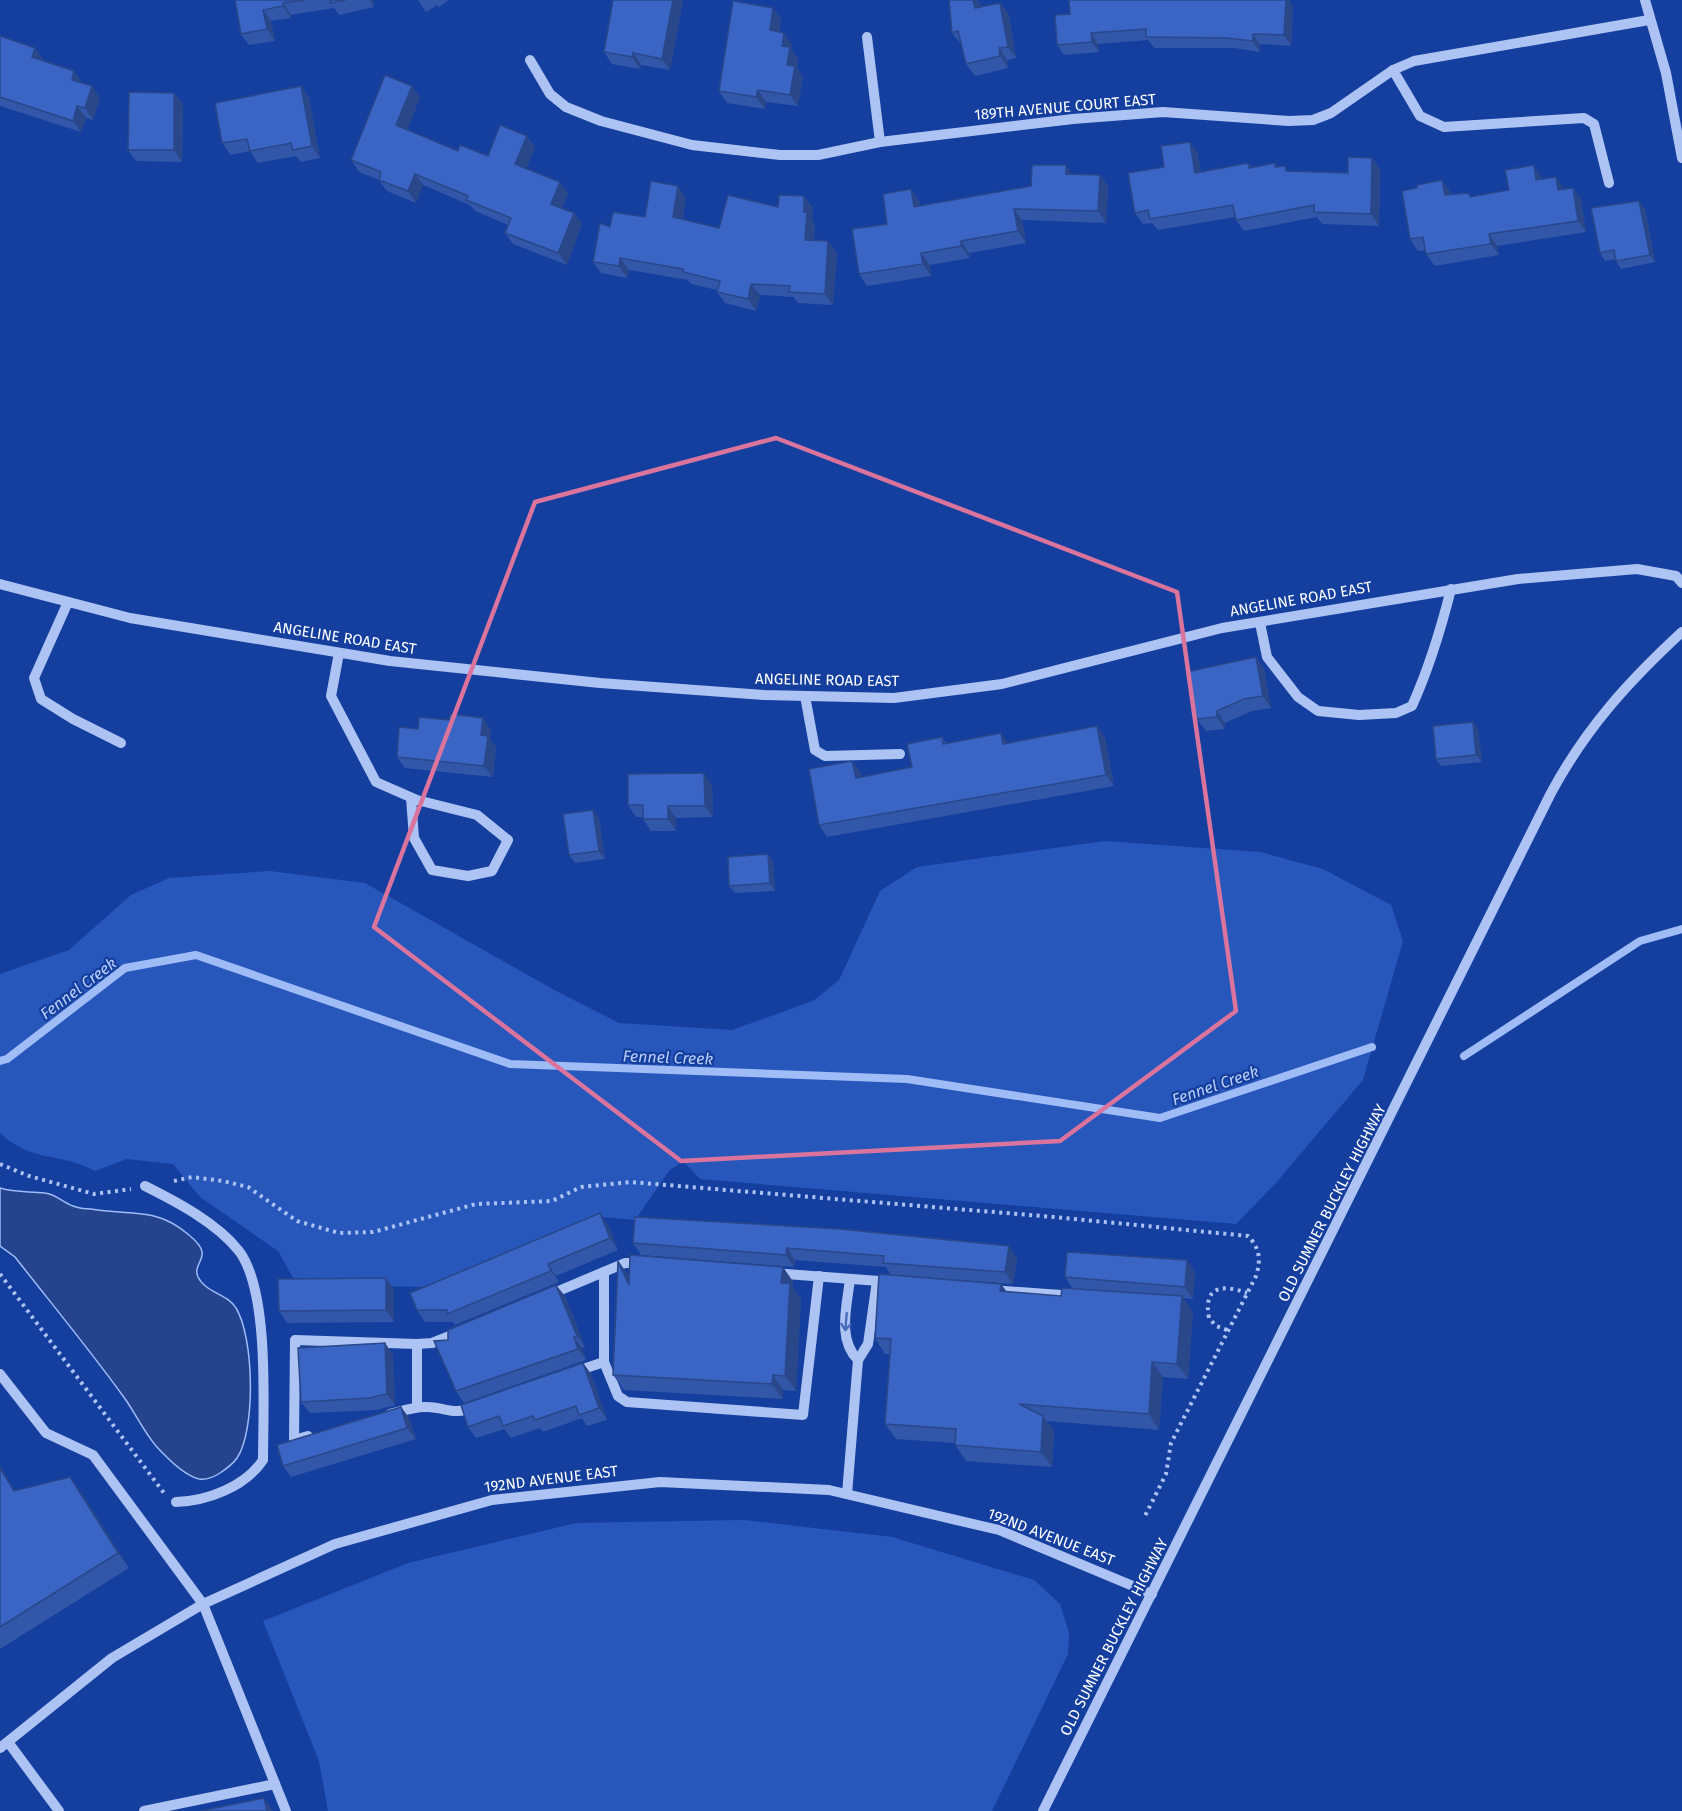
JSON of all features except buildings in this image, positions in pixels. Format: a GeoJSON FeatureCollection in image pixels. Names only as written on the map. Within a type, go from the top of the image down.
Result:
{"type":"FeatureCollection","features":[{"type":"Feature","properties":{"kind":"street"},"geometry":{"type":"LineString","coordinates":[[1645,0],[1666,73],[1682,158]]}},
{"type":"Feature","properties":{"kind":"street","name":"189TH AVENUE COURT EAST"},"geometry":{"type":"LineString","coordinates":[[530,60],[550,94],[567,107],[601,122],[692,145],[729,151],[818,155],[879,142],[1073,119],[1163,112],[1289,121],[1313,120],[1331,113],[1393,70],[1414,61],[1649,20]]}},
{"type":"Feature","properties":{"kind":"street"},"geometry":{"type":"LineString","coordinates":[[867,37],[879,142]]}},
{"type":"Feature","properties":{"kind":"street"},"geometry":{"type":"LineString","coordinates":[[1393,70],[1420,116],[1444,127],[1584,118],[1594,124],[1609,183]]}},
{"type":"Feature","properties":{"kind":"street","name":"ANGELINE ROAD EAST"},"geometry":{"type":"LineString","coordinates":[[0,584],[130,618],[390,661],[600,683],[805,696],[894,698],[1002,684],[1222,628],[1518,579],[1637,569],[1676,576],[1682,583]]}},
{"type":"Feature","properties":{"kind":"street"},"geometry":{"type":"LineString","coordinates":[[1260,623],[1267,657],[1298,698],[1318,711],[1359,715],[1396,713],[1412,706],[1438,641],[1451,589]]}},
{"type":"Feature","properties":{"kind":"street"},"geometry":{"type":"LineString","coordinates":[[68,602],[34,678],[41,699],[73,719],[121,743]]}},
{"type":"Feature","properties":{"kind":"street","name":"OLD SUMNER BUCKLEY HIGHWAY"},"geometry":{"type":"LineString","coordinates":[[1043,1811],[1572,755],[1611,702],[1682,632]]}},
{"type":"Feature","properties":{"kind":"street"},"geometry":{"type":"LineString","coordinates":[[339,653],[331,696],[376,782],[411,798],[477,815],[508,840],[492,871],[468,876],[432,870],[414,838],[411,798]]}},
{"type":"Feature","properties":{"kind":"street"},"geometry":{"type":"LineString","coordinates":[[805,696],[815,750],[825,756],[900,754]]}},
{"type":"Feature","properties":{"kind":"street"},"geometry":{"type":"LineString","coordinates":[[145,1186],[164,1195],[228,1239],[241,1254],[249,1270],[258,1309],[262,1353],[263,1454],[258,1467],[218,1494],[193,1502],[176,1503]]}},
{"type":"Feature","properties":{"kind":"street"},"geometry":{"type":"LineString","coordinates":[[539,1299],[625,1263],[659,1264]]}},
{"type":"Feature","properties":{"kind":"street"},"geometry":{"type":"LineString","coordinates":[[604,1272],[604,1362],[618,1396],[627,1402],[803,1415],[819,1276]]}},
{"type":"Feature","properties":{"kind":"street"},"geometry":{"type":"LineString","coordinates":[[762,1272],[900,1283]]}},
{"type":"Feature","properties":{"kind":"street"},"geometry":{"type":"LineString","coordinates":[[850,1279],[845,1337],[850,1352],[858,1360]]}},
{"type":"Feature","properties":{"kind":"street"},"geometry":{"type":"LineString","coordinates":[[847,1494],[858,1360],[868,1344],[877,1281]]}},
{"type":"Feature","properties":{"kind":"street"},"geometry":{"type":"LineString","coordinates":[[981,1289],[1085,1297]]}},
{"type":"Feature","properties":{"kind":"street"},"geometry":{"type":"LineString","coordinates":[[286,1444],[295,1340],[432,1343],[475,1326]]}},
{"type":"Feature","properties":{"kind":"street"},"geometry":{"type":"LineString","coordinates":[[417,1344],[417,1407]]}},
{"type":"Feature","properties":{"kind":"street"},"geometry":{"type":"LineString","coordinates":[[561,1377],[604,1362]]}},
{"type":"Feature","properties":{"kind":"street"},"geometry":{"type":"LineString","coordinates":[[0,1374],[46,1433],[93,1455],[203,1604],[286,1811]]}},
{"type":"Feature","properties":{"kind":"street"},"geometry":{"type":"LineString","coordinates":[[383,1416],[417,1407],[452,1412],[485,1404]]}},
{"type":"Feature","properties":{"kind":"street"},"geometry":{"type":"LineString","coordinates":[[263,1454],[316,1434]]}},
{"type":"Feature","properties":{"kind":"street","name":"192ND AVENUE EAST"},"geometry":{"type":"LineString","coordinates":[[4,1745],[112,1658],[203,1604],[335,1544],[492,1500],[660,1482],[829,1490],[999,1530],[1152,1594]]}},
{"type":"Feature","properties":{"kind":"street"},"geometry":{"type":"LineString","coordinates":[[4,1745],[59,1811]]}},
{"type":"Feature","properties":{"kind":"street"},"geometry":{"type":"LineString","coordinates":[[144,1811],[275,1784]]}},
{"type":"Feature","properties":{"kind":"path"},"geometry":{"type":"LineString","coordinates":[[0,1164],[29,1176],[94,1194],[192,1177],[223,1180],[248,1187],[297,1221],[339,1233],[373,1232],[476,1204],[552,1201],[581,1187],[630,1182],[1239,1233],[1253,1242],[1259,1260],[1256,1276],[1171,1443],[1166,1473],[1144,1518]]}},
{"type":"Feature","properties":{"kind":"path"},"geometry":{"type":"LineString","coordinates":[[0,1274],[167,1498],[176,1503]]}},
{"type":"Feature","properties":{"kind":"path"},"geometry":{"type":"LineString","coordinates":[[1228,1330],[1216,1326],[1209,1318],[1211,1296],[1215,1290],[1224,1287],[1247,1293]]}},
{"type":"Feature","properties":{"kind":"highlighted area"},"geometry":{"type":"Polygon","coordinates":[[[776,438],[1177,592],[1236,1011],[1060,1141],[681,1161],[374,927],[535,502],[776,438]]]}},
{"type":"Feature","properties":{"kind":"shaded area"},"geometry":{"type":"Polygon","coordinates":[[[1105,841],[1260,852],[1323,869],[1391,905],[1403,941],[1363,1080],[1275,1184],[1236,1224],[700,1179],[683,1161],[669,1171],[635,1220],[602,1217],[427,1287],[297,1285],[278,1251],[200,1197],[173,1164],[127,1159],[95,1171],[70,1161],[23,1149],[0,1133],[0,974],[69,950],[131,895],[169,878],[270,871],[365,883],[558,992],[619,1023],[732,1030],[813,1001],[839,980],[880,891],[917,867],[1105,841]]]}},
{"type":"Feature","properties":{"kind":"shaded area"},"geometry":{"type":"Polygon","coordinates":[[[0,1188],[49,1194],[69,1205],[82,1208],[154,1216],[177,1226],[197,1243],[202,1254],[197,1272],[198,1277],[206,1287],[228,1300],[236,1308],[246,1340],[250,1406],[243,1445],[237,1458],[229,1466],[213,1477],[199,1479],[181,1470],[156,1446],[123,1396],[83,1343],[15,1257],[0,1246],[0,1188]]]}},
{"type":"Feature","properties":{"kind":"shaded area"},"geometry":{"type":"Polygon","coordinates":[[[744,1520],[892,1537],[1034,1580],[1060,1604],[1069,1633],[1068,1654],[992,1811],[328,1811],[319,1761],[263,1621],[408,1563],[576,1523],[744,1520]]]}},
{"type":"Feature","properties":{"kind":"waterway","name":"Fennel Creek"},"geometry":{"type":"LineString","coordinates":[[1464,1056],[1640,941],[1682,929]]}},
{"type":"Feature","properties":{"kind":"waterway","name":"Fennel Creek"},"geometry":{"type":"LineString","coordinates":[[0,1061],[7,1059],[125,968],[196,955],[510,1064],[907,1079],[1160,1118],[1372,1047]]}}]}
